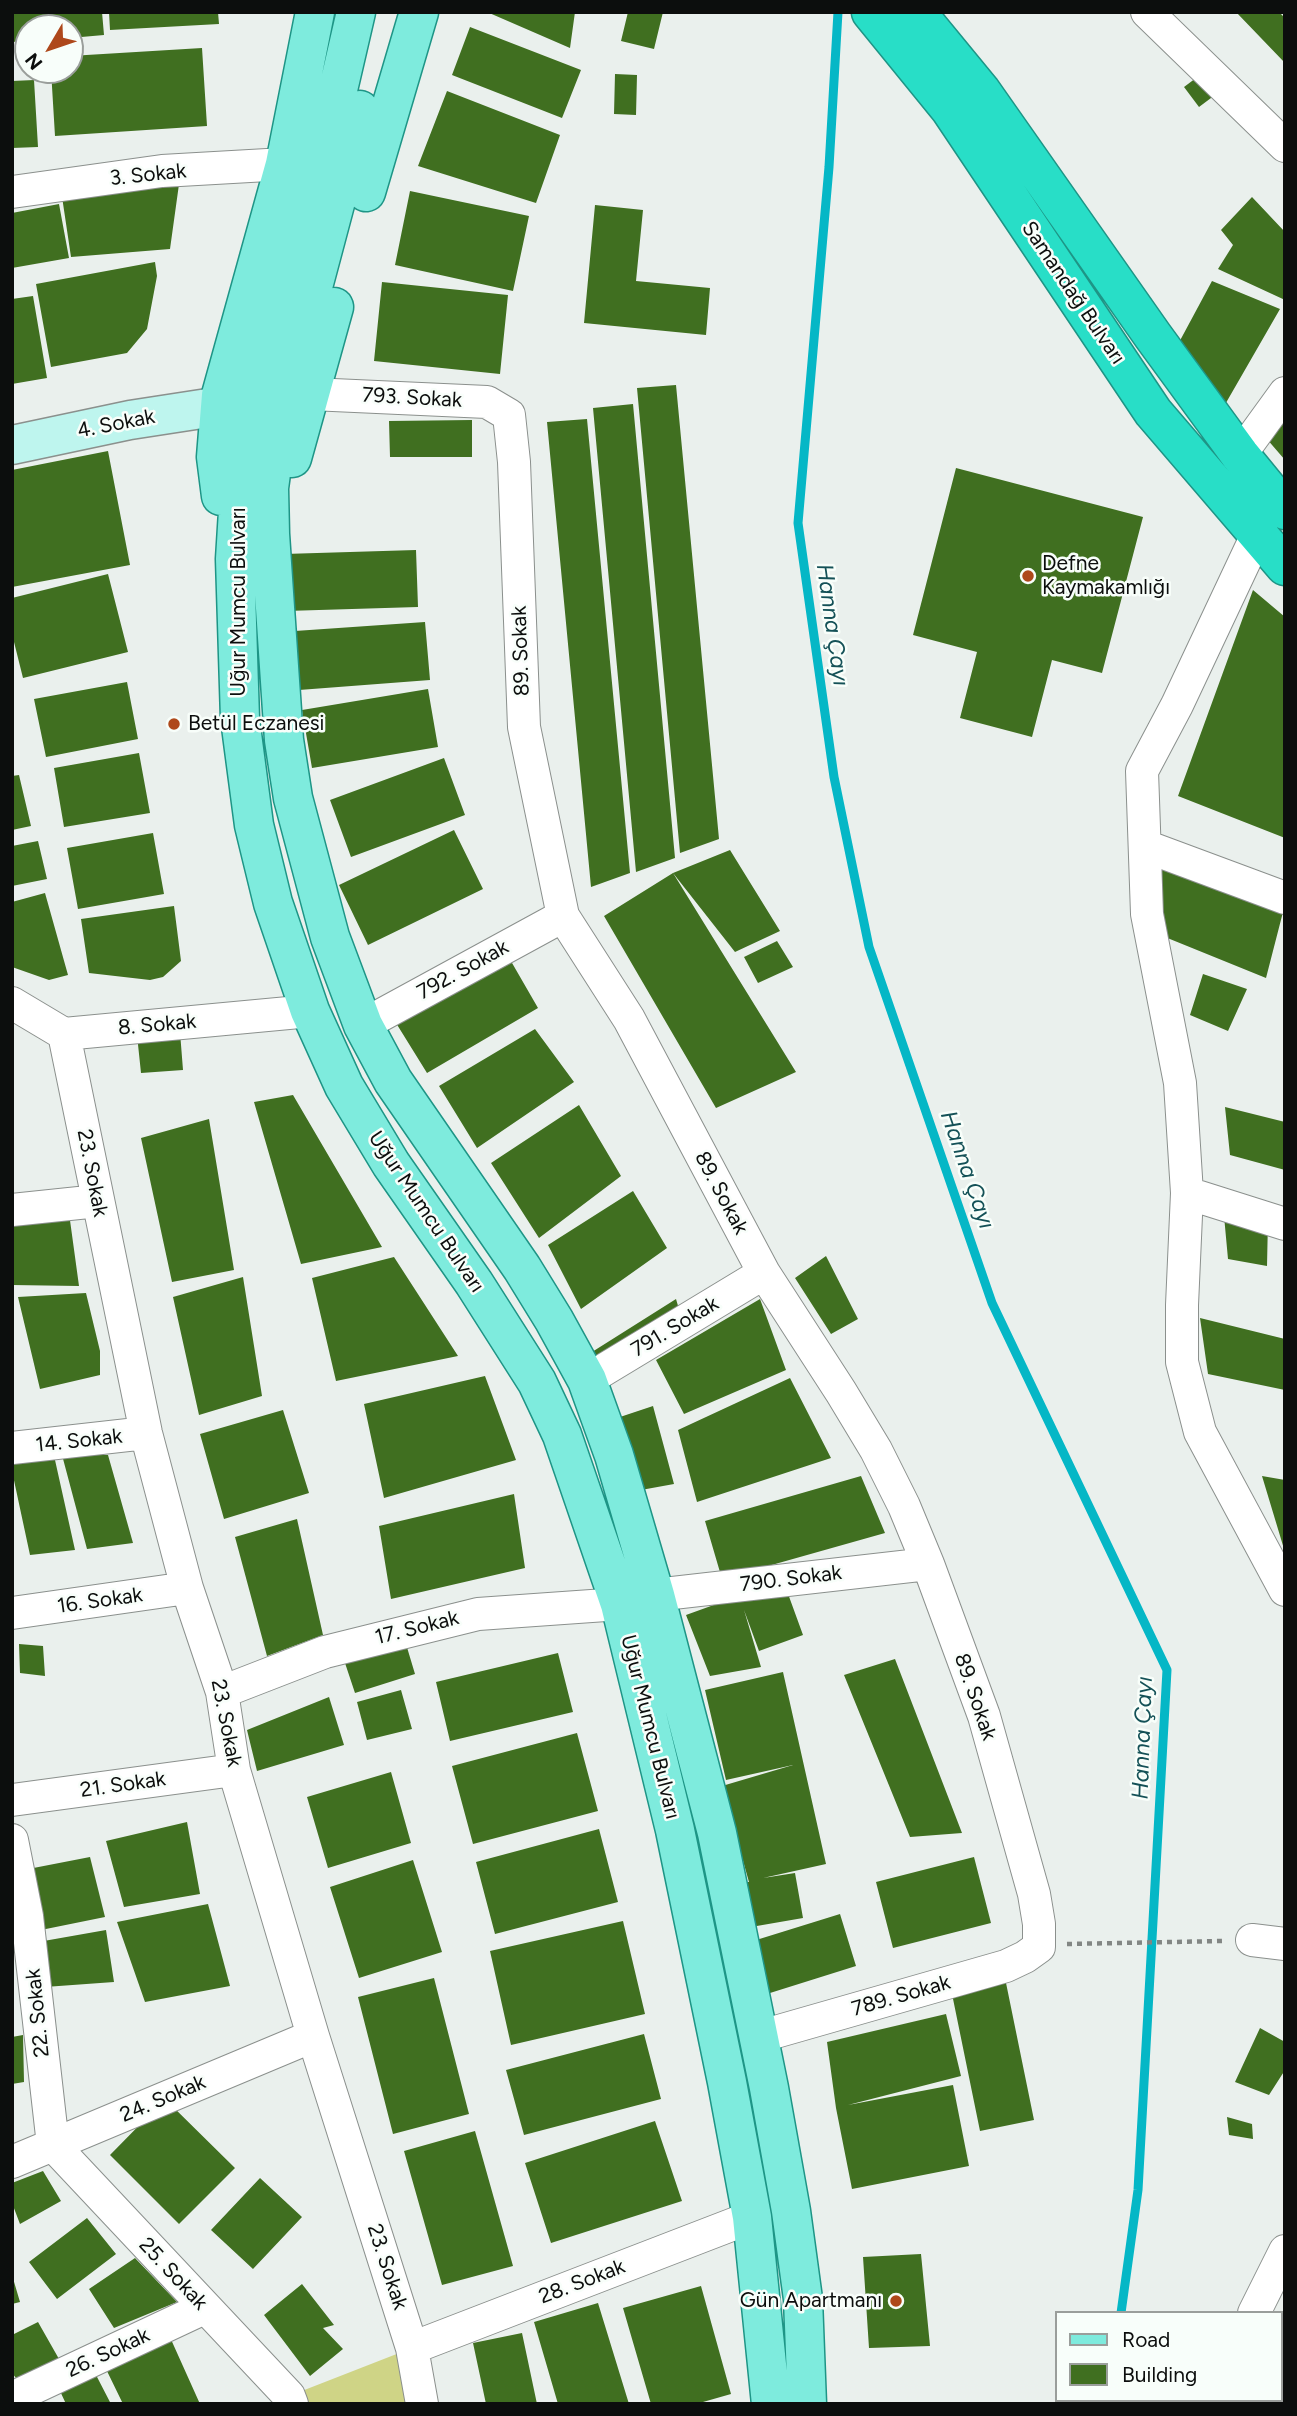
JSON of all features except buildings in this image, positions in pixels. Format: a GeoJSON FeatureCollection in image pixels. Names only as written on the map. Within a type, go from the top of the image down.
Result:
{"type":"FeatureCollection","features":[{"type":"Feature","properties":{"kind":"highway","name":"Samandağ Bulvarı"},"geometry":{"type":"LineString","coordinates":[[871,12],[965,100],[1145,325],[1240,455],[1271,523],[1285,566]]}},
{"type":"Feature","properties":{"kind":"highway","name":"Samandağ Bulvarı"},"geometry":{"type":"LineString","coordinates":[[916,12],[965,100],[1153,412],[1271,523]]}},
{"type":"Feature","properties":{"kind":"main road"},"geometry":{"type":"LineString","coordinates":[[235,559],[222,504],[216,457],[221,395],[285,164],[314,12]]}},
{"type":"Feature","properties":{"kind":"main road","name":"Uğur Mumcu Bulvarı"},"geometry":{"type":"LineString","coordinates":[[356,12],[334,107],[299,236],[267,338],[241,463],[235,559],[240,719],[254,825],[273,903],[310,1012],[344,1086],[384,1153],[474,1283],[537,1382],[638,1600],[716,1833],[788,2198],[801,2287],[807,2404]]}},
{"type":"Feature","properties":{"kind":"main road","name":"Uğur Mumcu Bulvarı"},"geometry":{"type":"LineString","coordinates":[[383,12],[352,141],[281,399],[269,488],[284,740],[293,798],[330,937],[363,1025],[393,1081],[523,1268],[587,1380],[614,1455],[675,1830],[752,2217],[771,2404]]}},
{"type":"Feature","properties":{"kind":"main road"},"geometry":{"type":"LineString","coordinates":[[270,534],[372,168],[419,12]]}},
{"type":"Feature","properties":{"kind":"main road","name":"4. Sokak"},"geometry":{"type":"LineString","coordinates":[[12,445],[130,420],[220,406]]}},
{"type":"Feature","properties":{"kind":"street"},"geometry":{"type":"LineString","coordinates":[[1147,12],[1285,146]]}},
{"type":"Feature","properties":{"kind":"street","name":"3. Sokak"},"geometry":{"type":"LineString","coordinates":[[12,192],[162,172],[285,164]]}},
{"type":"Feature","properties":{"kind":"street"},"geometry":{"type":"LineString","coordinates":[[1240,455],[1285,393]]}},
{"type":"Feature","properties":{"kind":"street","name":"793. Sokak"},"geometry":{"type":"LineString","coordinates":[[311,394],[487,402],[509,415]]}},
{"type":"Feature","properties":{"kind":"street","name":"89. Sokak"},"geometry":{"type":"LineString","coordinates":[[509,415],[515,476],[524,727],[563,916],[629,1019],[764,1273],[876,1450],[904,1506],[984,1717],[1034,1894],[1039,1924],[1039,1947]]}},
{"type":"Feature","properties":{"kind":"street"},"geometry":{"type":"LineString","coordinates":[[1271,523],[1142,771],[1147,914],[1180,1083],[1187,1193],[1182,1362],[1200,1432],[1285,1590]]}},
{"type":"Feature","properties":{"kind":"street"},"geometry":{"type":"LineString","coordinates":[[1145,846],[1285,898]]}},
{"type":"Feature","properties":{"kind":"street","name":"792. Sokak"},"geometry":{"type":"LineString","coordinates":[[363,1025],[563,916]]}},
{"type":"Feature","properties":{"kind":"street"},"geometry":{"type":"LineString","coordinates":[[12,1003],[64,1034]]}},
{"type":"Feature","properties":{"kind":"street","name":"8. Sokak"},"geometry":{"type":"LineString","coordinates":[[64,1034],[310,1012]]}},
{"type":"Feature","properties":{"kind":"street","name":"23. Sokak"},"geometry":{"type":"LineString","coordinates":[[64,1034],[146,1433],[187,1588],[222,1692],[234,1770],[313,2036],[412,2348],[422,2404]]}},
{"type":"Feature","properties":{"kind":"street"},"geometry":{"type":"LineString","coordinates":[[1187,1193],[1285,1224]]}},
{"type":"Feature","properties":{"kind":"street"},"geometry":{"type":"LineString","coordinates":[[12,1210],[98,1201]]}},
{"type":"Feature","properties":{"kind":"street","name":"791. Sokak"},"geometry":{"type":"LineString","coordinates":[[587,1380],[764,1273]]}},
{"type":"Feature","properties":{"kind":"street","name":"14. Sokak"},"geometry":{"type":"LineString","coordinates":[[12,1448],[146,1433]]}},
{"type":"Feature","properties":{"kind":"street","name":"790. Sokak"},"geometry":{"type":"LineString","coordinates":[[638,1600],[928,1564]]}},
{"type":"Feature","properties":{"kind":"street","name":"16. Sokak"},"geometry":{"type":"LineString","coordinates":[[12,1613],[187,1588]]}},
{"type":"Feature","properties":{"kind":"street","name":"17. Sokak"},"geometry":{"type":"LineString","coordinates":[[222,1692],[325,1652],[478,1614],[638,1600]]}},
{"type":"Feature","properties":{"kind":"street","name":"21. Sokak"},"geometry":{"type":"LineString","coordinates":[[12,1800],[234,1770]]}},
{"type":"Feature","properties":{"kind":"street","name":"22. Sokak"},"geometry":{"type":"LineString","coordinates":[[12,1840],[27,1916],[53,2145]]}},
{"type":"Feature","properties":{"kind":"street"},"geometry":{"type":"LineString","coordinates":[[1252,1940],[1285,1944]]}},
{"type":"Feature","properties":{"kind":"street","name":"789. Sokak"},"geometry":{"type":"LineString","coordinates":[[758,2037],[1006,1966],[1039,1947]]}},
{"type":"Feature","properties":{"kind":"street","name":"24. Sokak"},"geometry":{"type":"LineString","coordinates":[[12,2162],[313,2036]]}},
{"type":"Feature","properties":{"kind":"street","name":"25. Sokak"},"geometry":{"type":"LineString","coordinates":[[53,2145],[289,2396],[292,2404]]}},
{"type":"Feature","properties":{"kind":"street","name":"28. Sokak"},"geometry":{"type":"LineString","coordinates":[[412,2348],[752,2217]]}},
{"type":"Feature","properties":{"kind":"street"},"geometry":{"type":"LineString","coordinates":[[1255,2311],[1285,2251]]}},
{"type":"Feature","properties":{"kind":"street","name":"26. Sokak"},"geometry":{"type":"LineString","coordinates":[[12,2398],[204,2308]]}},
{"type":"Feature","properties":{"kind":"path"},"geometry":{"type":"LineString","coordinates":[[1077,1942],[1252,1940]]}},
{"type":"Feature","properties":{"kind":"green space"},"geometry":{"type":"Polygon","coordinates":[[[412,2348],[422,2404],[292,2404],[289,2396],[412,2348]]]}},
{"type":"Feature","properties":{"kind":"waterway","name":"Hanna Çayı"},"geometry":{"type":"LineString","coordinates":[[838,12],[829,167],[798,523],[834,777],[869,947],[992,1303],[1167,1670],[1138,2190],[1121,2311]]}},
{"type":"Feature","properties":{"kind":"place","name":"Defne Kaymakamlığı"},"geometry":{"type":"Point","coordinates":[1028,576]}},
{"type":"Feature","properties":{"kind":"place","name":"Betül Eczanesi"},"geometry":{"type":"Point","coordinates":[174,724]}},
{"type":"Feature","properties":{"kind":"place","name":"Gün Apartmanı"},"geometry":{"type":"Point","coordinates":[896,2301]}}]}
